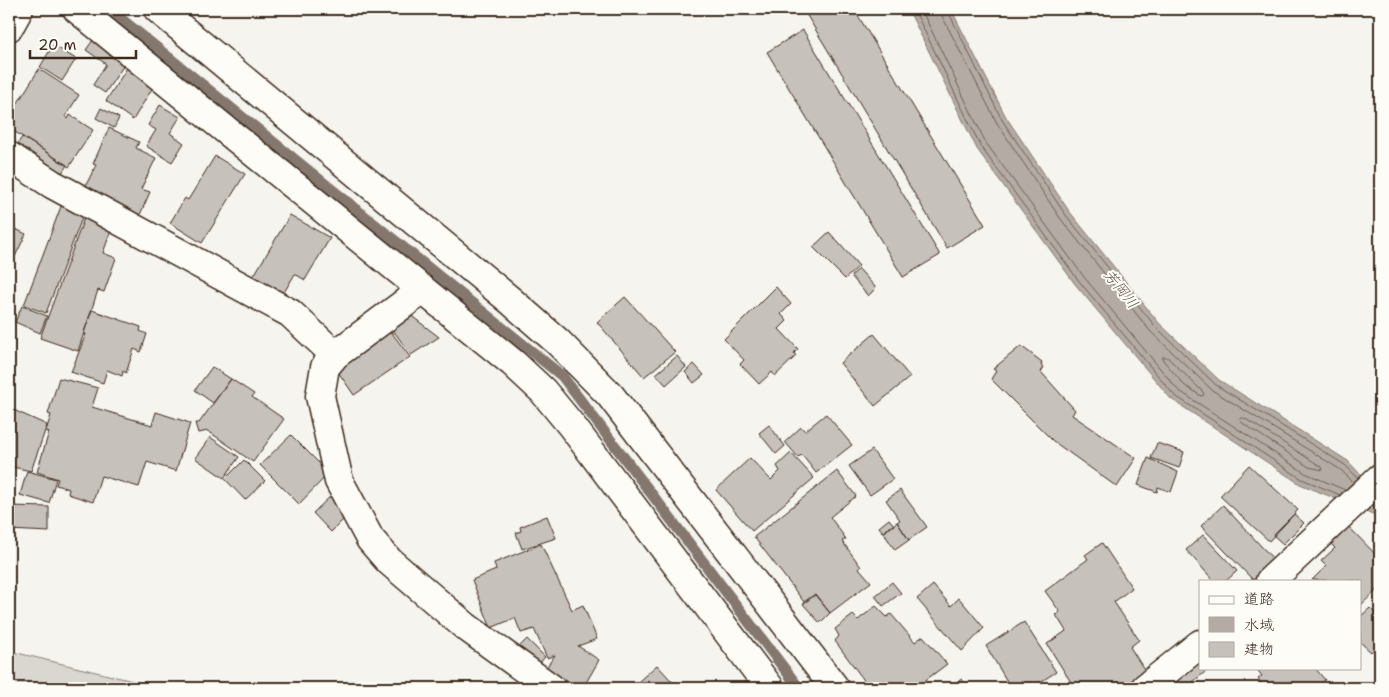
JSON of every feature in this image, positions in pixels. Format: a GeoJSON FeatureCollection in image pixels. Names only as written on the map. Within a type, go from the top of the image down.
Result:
{"type":"FeatureCollection","features":[{"type":"Feature","properties":{"kind":"street"},"geometry":{"type":"LineString","coordinates":[[9,27],[19,9]]}},
{"type":"Feature","properties":{"kind":"street"},"geometry":{"type":"LineString","coordinates":[[77,9],[421,291],[513,363],[543,391],[571,425],[770,688]]}},
{"type":"Feature","properties":{"kind":"street"},"geometry":{"type":"LineString","coordinates":[[158,9],[511,301],[584,367],[610,395],[835,688]]}},
{"type":"Feature","properties":{"kind":"street"},"geometry":{"type":"LineString","coordinates":[[9,156],[52,184],[290,314],[335,355]]}},
{"type":"Feature","properties":{"kind":"street"},"geometry":{"type":"LineString","coordinates":[[421,291],[335,355],[325,367],[320,396],[339,480],[370,539],[389,561],[465,626],[551,688]]}},
{"type":"Feature","properties":{"kind":"street"},"geometry":{"type":"LineString","coordinates":[[1271,580],[1380,478]]}},
{"type":"Feature","properties":{"kind":"street"},"geometry":{"type":"LineString","coordinates":[[1145,688],[1199,645]]}},
{"type":"Feature","properties":{"kind":"shaded area"},"geometry":{"type":"Polygon","coordinates":[[[9,651],[162,688],[9,688],[9,651]]]}},
{"type":"Feature","properties":{"kind":"water","name":"芳岡川"},"geometry":{"type":"Polygon","coordinates":[[[908,9],[951,9],[1006,117],[1069,211],[1159,323],[1219,380],[1348,461],[1359,473],[1380,485],[1380,517],[1300,484],[1171,399],[1075,284],[977,149],[908,9]]]}},
{"type":"Feature","properties":{"kind":"building"},"geometry":{"type":"Polygon","coordinates":[[[803,9],[854,9],[985,225],[947,248],[803,9]]]}},
{"type":"Feature","properties":{"kind":"building"},"geometry":{"type":"Polygon","coordinates":[[[803,30],[940,255],[903,277],[767,52],[803,30]]]}},
{"type":"Feature","properties":{"kind":"building"},"geometry":{"type":"Polygon","coordinates":[[[93,40],[126,62],[105,93],[93,85],[106,64],[86,50],[93,40]]]}},
{"type":"Feature","properties":{"kind":"building"},"geometry":{"type":"Polygon","coordinates":[[[53,45],[76,59],[62,81],[40,67],[53,45]]]}},
{"type":"Feature","properties":{"kind":"building"},"geometry":{"type":"Polygon","coordinates":[[[127,68],[153,87],[133,120],[106,101],[127,68]]]}},
{"type":"Feature","properties":{"kind":"building"},"geometry":{"type":"Polygon","coordinates":[[[39,69],[79,95],[65,117],[68,119],[70,115],[93,130],[69,167],[9,128],[9,117],[39,69]]]}},
{"type":"Feature","properties":{"kind":"building"},"geometry":{"type":"Polygon","coordinates":[[[160,105],[180,117],[170,133],[184,143],[172,162],[146,146],[156,130],[148,125],[160,105]]]}},
{"type":"Feature","properties":{"kind":"building"},"geometry":{"type":"Polygon","coordinates":[[[101,108],[119,118],[114,128],[96,118],[101,108]]]}},
{"type":"Feature","properties":{"kind":"building"},"geometry":{"type":"Polygon","coordinates":[[[109,128],[139,142],[136,148],[156,158],[141,189],[150,192],[139,217],[83,191],[96,165],[93,164],[109,128]]]}},
{"type":"Feature","properties":{"kind":"building"},"geometry":{"type":"Polygon","coordinates":[[[22,137],[67,165],[58,179],[14,150],[22,137]]]}},
{"type":"Feature","properties":{"kind":"building"},"geometry":{"type":"Polygon","coordinates":[[[215,156],[245,174],[202,243],[170,223],[185,198],[188,200],[215,156]]]}},
{"type":"Feature","properties":{"kind":"building"},"geometry":{"type":"Polygon","coordinates":[[[63,201],[85,210],[46,313],[24,305],[63,201]]]}},
{"type":"Feature","properties":{"kind":"building"},"geometry":{"type":"Polygon","coordinates":[[[86,213],[112,228],[103,253],[116,258],[104,292],[98,290],[78,351],[40,338],[86,213]]]}},
{"type":"Feature","properties":{"kind":"building"},"geometry":{"type":"Polygon","coordinates":[[[290,215],[330,238],[305,280],[295,274],[280,299],[250,282],[290,215]]]}},
{"type":"Feature","properties":{"kind":"building"},"geometry":{"type":"Polygon","coordinates":[[[9,226],[26,234],[9,269],[9,226]]]}},
{"type":"Feature","properties":{"kind":"building"},"geometry":{"type":"Polygon","coordinates":[[[829,232],[859,266],[845,279],[813,247],[829,232]]]}},
{"type":"Feature","properties":{"kind":"building"},"geometry":{"type":"Polygon","coordinates":[[[9,269],[13,270],[9,279],[9,269]]]}},
{"type":"Feature","properties":{"kind":"building"},"geometry":{"type":"Polygon","coordinates":[[[859,269],[876,288],[868,296],[851,276],[859,269]]]}},
{"type":"Feature","properties":{"kind":"building"},"geometry":{"type":"Polygon","coordinates":[[[776,287],[791,304],[781,314],[787,321],[779,329],[798,349],[794,353],[796,356],[775,376],[772,372],[759,384],[740,364],[744,360],[724,339],[776,287]]]}},
{"type":"Feature","properties":{"kind":"building"},"geometry":{"type":"Polygon","coordinates":[[[625,297],[675,352],[644,377],[597,322],[625,297]]]}},
{"type":"Feature","properties":{"kind":"building"},"geometry":{"type":"Polygon","coordinates":[[[22,306],[47,316],[40,333],[15,322],[22,306]]]}},
{"type":"Feature","properties":{"kind":"building"},"geometry":{"type":"Polygon","coordinates":[[[92,310],[141,327],[140,331],[147,334],[141,352],[134,349],[126,373],[123,371],[122,376],[107,370],[103,383],[71,372],[86,334],[84,332],[92,310]]]}},
{"type":"Feature","properties":{"kind":"building"},"geometry":{"type":"Polygon","coordinates":[[[409,314],[439,337],[411,355],[390,326],[409,314]]]}},
{"type":"Feature","properties":{"kind":"building"},"geometry":{"type":"Polygon","coordinates":[[[389,329],[410,357],[354,395],[334,366],[389,329]]]}},
{"type":"Feature","properties":{"kind":"building"},"geometry":{"type":"Polygon","coordinates":[[[874,334],[910,377],[875,406],[840,363],[874,334]]]}},
{"type":"Feature","properties":{"kind":"building"},"geometry":{"type":"Polygon","coordinates":[[[1021,346],[1042,362],[1041,365],[1044,367],[1041,372],[1075,410],[1072,415],[1136,458],[1117,487],[1053,441],[991,379],[996,371],[993,369],[1021,346]]]}},
{"type":"Feature","properties":{"kind":"building"},"geometry":{"type":"Polygon","coordinates":[[[677,356],[686,367],[666,385],[656,374],[677,356]]]}},
{"type":"Feature","properties":{"kind":"building"},"geometry":{"type":"Polygon","coordinates":[[[694,364],[704,375],[694,383],[685,372],[694,364]]]}},
{"type":"Feature","properties":{"kind":"building"},"geometry":{"type":"Polygon","coordinates":[[[212,367],[231,379],[213,403],[195,390],[212,367]]]}},
{"type":"Feature","properties":{"kind":"building"},"geometry":{"type":"Polygon","coordinates":[[[59,378],[98,388],[92,407],[152,425],[156,412],[190,423],[176,471],[147,462],[139,487],[101,476],[93,502],[68,494],[69,489],[56,485],[58,479],[37,472],[49,432],[46,431],[51,415],[48,414],[59,378]]]}},
{"type":"Feature","properties":{"kind":"building"},"geometry":{"type":"Polygon","coordinates":[[[231,379],[254,394],[252,397],[284,419],[253,462],[208,431],[198,433],[195,423],[199,423],[231,379]]]}},
{"type":"Feature","properties":{"kind":"building"},"geometry":{"type":"Polygon","coordinates":[[[9,408],[47,425],[31,471],[13,467],[9,477],[9,408]]]}},
{"type":"Feature","properties":{"kind":"building"},"geometry":{"type":"Polygon","coordinates":[[[826,414],[852,445],[816,473],[802,455],[798,457],[785,442],[801,427],[805,431],[826,414]]]}},
{"type":"Feature","properties":{"kind":"building"},"geometry":{"type":"Polygon","coordinates":[[[769,425],[785,446],[776,454],[759,433],[769,425]]]}},
{"type":"Feature","properties":{"kind":"building"},"geometry":{"type":"Polygon","coordinates":[[[291,435],[329,473],[299,504],[260,465],[291,435]]]}},
{"type":"Feature","properties":{"kind":"building"},"geometry":{"type":"Polygon","coordinates":[[[210,437],[239,457],[224,478],[195,458],[210,437]]]}},
{"type":"Feature","properties":{"kind":"building"},"geometry":{"type":"Polygon","coordinates":[[[1157,443],[1184,452],[1179,468],[1151,458],[1157,443]]]}},
{"type":"Feature","properties":{"kind":"building"},"geometry":{"type":"Polygon","coordinates":[[[872,450],[893,479],[870,495],[849,466],[872,450]]]}},
{"type":"Feature","properties":{"kind":"building"},"geometry":{"type":"Polygon","coordinates":[[[791,453],[814,478],[752,531],[716,490],[750,458],[771,480],[780,471],[777,466],[791,453]]]}},
{"type":"Feature","properties":{"kind":"building"},"geometry":{"type":"Polygon","coordinates":[[[1148,458],[1178,472],[1171,492],[1158,487],[1157,492],[1138,485],[1148,458]]]}},
{"type":"Feature","properties":{"kind":"building"},"geometry":{"type":"Polygon","coordinates":[[[244,460],[265,481],[245,500],[225,479],[244,460]]]}},
{"type":"Feature","properties":{"kind":"building"},"geometry":{"type":"Polygon","coordinates":[[[1249,465],[1298,510],[1269,541],[1220,496],[1249,465]]]}},
{"type":"Feature","properties":{"kind":"building"},"geometry":{"type":"Polygon","coordinates":[[[27,471],[56,479],[49,503],[20,495],[27,471]]]}},
{"type":"Feature","properties":{"kind":"building"},"geometry":{"type":"Polygon","coordinates":[[[837,471],[856,496],[830,517],[846,539],[842,541],[861,567],[859,568],[871,582],[830,613],[815,594],[804,602],[754,537],[837,471]]]}},
{"type":"Feature","properties":{"kind":"building"},"geometry":{"type":"Polygon","coordinates":[[[900,490],[927,527],[909,540],[897,522],[900,520],[886,500],[900,490]]]}},
{"type":"Feature","properties":{"kind":"building"},"geometry":{"type":"Polygon","coordinates":[[[336,491],[353,510],[331,532],[313,513],[336,491]]]}},
{"type":"Feature","properties":{"kind":"building"},"geometry":{"type":"Polygon","coordinates":[[[1223,505],[1274,560],[1253,580],[1201,526],[1223,505]]]}},
{"type":"Feature","properties":{"kind":"building"},"geometry":{"type":"Polygon","coordinates":[[[9,506],[49,507],[49,532],[9,530],[9,506]]]}},
{"type":"Feature","properties":{"kind":"building"},"geometry":{"type":"Polygon","coordinates":[[[1294,514],[1304,523],[1283,544],[1273,535],[1294,514]]]}},
{"type":"Feature","properties":{"kind":"building"},"geometry":{"type":"Polygon","coordinates":[[[547,516],[556,538],[522,549],[516,533],[521,531],[520,527],[547,516]]]}},
{"type":"Feature","properties":{"kind":"building"},"geometry":{"type":"Polygon","coordinates":[[[889,519],[894,525],[883,532],[879,527],[889,519]]]}},
{"type":"Feature","properties":{"kind":"building"},"geometry":{"type":"Polygon","coordinates":[[[897,522],[909,540],[895,550],[883,532],[897,522]]]}},
{"type":"Feature","properties":{"kind":"building"},"geometry":{"type":"Polygon","coordinates":[[[1349,527],[1380,559],[1380,587],[1362,604],[1362,580],[1312,580],[1326,566],[1321,561],[1335,548],[1331,544],[1349,527]]]}},
{"type":"Feature","properties":{"kind":"building"},"geometry":{"type":"Polygon","coordinates":[[[1203,535],[1237,571],[1227,580],[1213,580],[1186,550],[1203,535]]]}},
{"type":"Feature","properties":{"kind":"building"},"geometry":{"type":"Polygon","coordinates":[[[1102,543],[1132,588],[1114,602],[1139,640],[1130,647],[1147,674],[1125,688],[1079,688],[1077,685],[1074,687],[1047,644],[1066,631],[1056,615],[1060,612],[1045,591],[1088,559],[1085,555],[1102,543]]]}},
{"type":"Feature","properties":{"kind":"building"},"geometry":{"type":"Polygon","coordinates":[[[541,544],[572,610],[583,605],[597,639],[578,646],[599,660],[583,688],[577,688],[546,668],[555,655],[547,658],[534,629],[521,633],[515,618],[491,628],[472,580],[496,570],[494,563],[541,544]]]}},
{"type":"Feature","properties":{"kind":"building"},"geometry":{"type":"Polygon","coordinates":[[[892,582],[901,593],[883,606],[875,596],[892,582]]]}},
{"type":"Feature","properties":{"kind":"building"},"geometry":{"type":"Polygon","coordinates":[[[933,585],[951,606],[959,598],[984,628],[962,651],[917,599],[933,585]]]}},
{"type":"Feature","properties":{"kind":"building"},"geometry":{"type":"Polygon","coordinates":[[[815,595],[830,613],[820,623],[803,604],[815,595]]]}},
{"type":"Feature","properties":{"kind":"building"},"geometry":{"type":"Polygon","coordinates":[[[876,606],[887,617],[891,614],[915,642],[923,636],[947,664],[915,688],[871,688],[835,641],[839,636],[835,629],[853,615],[858,620],[876,606]]]}},
{"type":"Feature","properties":{"kind":"building"},"geometry":{"type":"Polygon","coordinates":[[[1370,608],[1380,618],[1380,643],[1371,652],[1362,644],[1362,615],[1370,608]]]}},
{"type":"Feature","properties":{"kind":"building"},"geometry":{"type":"Polygon","coordinates":[[[1024,622],[1056,672],[1031,688],[1011,688],[986,646],[1024,622]]]}},
{"type":"Feature","properties":{"kind":"building"},"geometry":{"type":"Polygon","coordinates":[[[527,639],[545,657],[537,666],[518,648],[527,639]]]}},
{"type":"Feature","properties":{"kind":"building"},"geometry":{"type":"Polygon","coordinates":[[[1199,660],[1199,670],[1208,670],[1189,685],[1192,688],[1162,688],[1199,660]]]}},
{"type":"Feature","properties":{"kind":"building"},"geometry":{"type":"Polygon","coordinates":[[[657,665],[678,688],[631,688],[657,665]]]}},
{"type":"Feature","properties":{"kind":"building"},"geometry":{"type":"Polygon","coordinates":[[[1258,670],[1317,670],[1325,680],[1315,688],[1266,688],[1258,679],[1262,676],[1258,670]]]}},
{"type":"Feature","properties":{"kind":"building"},"geometry":{"type":"Polygon","coordinates":[[[962,679],[967,688],[938,688],[946,684],[947,687],[962,679]]]}},
{"type":"Feature","properties":{"kind":"waterway"},"geometry":{"type":"LineString","coordinates":[[109,9],[562,376],[799,688]]}}]}
